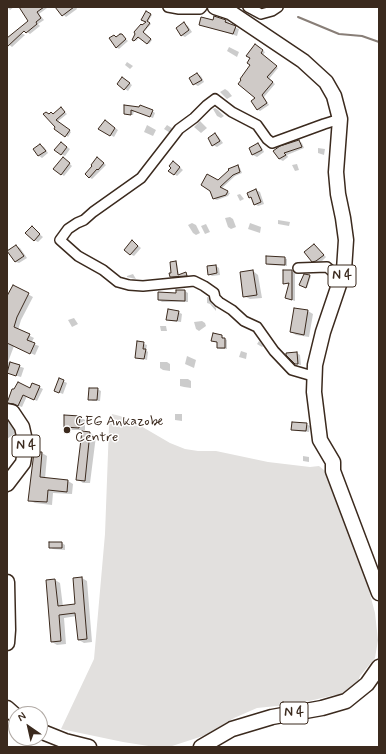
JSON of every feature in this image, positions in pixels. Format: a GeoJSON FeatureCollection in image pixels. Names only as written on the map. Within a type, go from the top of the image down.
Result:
{"type":"FeatureCollection","features":[{"type":"Feature","properties":{"kind":"main road","name":"N 4"},"geometry":{"type":"LineString","coordinates":[[215,7],[230,12],[282,46],[312,68],[326,82],[334,96],[340,119],[336,172],[338,194],[346,240],[344,270],[323,332],[315,365],[316,377],[314,392],[320,440],[333,462],[333,471],[379,593]]}},
{"type":"Feature","properties":{"kind":"main road","name":"N 4"},"geometry":{"type":"LineString","coordinates":[[7,410],[12,412],[22,427],[26,445],[23,463],[7,484]]}},
{"type":"Feature","properties":{"kind":"main road"},"geometry":{"type":"LineString","coordinates":[[7,582],[7,643]]}},
{"type":"Feature","properties":{"kind":"main road","name":"N 4"},"geometry":{"type":"LineString","coordinates":[[201,747],[232,729],[272,717],[322,708],[346,701],[367,684],[379,667]]}},
{"type":"Feature","properties":{"kind":"main road"},"geometry":{"type":"LineString","coordinates":[[48,734],[65,741],[89,747]]}},
{"type":"Feature","properties":{"kind":"street"},"geometry":{"type":"LineString","coordinates":[[168,7],[179,9],[200,9],[202,7]]}},
{"type":"Feature","properties":{"kind":"street"},"geometry":{"type":"LineString","coordinates":[[248,7],[261,14],[272,11],[278,7]]}},
{"type":"Feature","properties":{"kind":"street"},"geometry":{"type":"LineString","coordinates":[[316,377],[292,370],[274,351],[257,327],[244,321],[232,310],[219,302],[210,289],[194,281],[143,286],[129,285],[118,282],[102,270],[78,256],[60,240],[68,229],[84,220],[141,178],[179,129],[215,99],[232,112],[258,125],[267,139],[272,143],[340,119]]}},
{"type":"Feature","properties":{"kind":"street"},"geometry":{"type":"LineString","coordinates":[[298,268],[327,267],[341,279]]}},
{"type":"Feature","properties":{"kind":"shaded area"},"geometry":{"type":"Polygon","coordinates":[[[112,414],[134,422],[170,443],[185,449],[216,451],[268,462],[310,467],[319,466],[335,479],[363,568],[375,613],[378,640],[375,658],[360,676],[358,682],[340,695],[296,704],[257,708],[234,718],[206,735],[169,747],[155,747],[123,742],[61,729],[94,659],[105,534],[109,426],[112,414]]]}},
{"type":"Feature","properties":{"kind":"building"},"geometry":{"type":"Polygon","coordinates":[[[19,7],[44,7],[37,12],[41,18],[36,22],[37,24],[26,33],[24,31],[7,47],[7,38],[28,21],[19,7]]]}},
{"type":"Feature","properties":{"kind":"building"},"geometry":{"type":"Polygon","coordinates":[[[55,7],[74,7],[62,16],[55,7]]]}},
{"type":"Feature","properties":{"kind":"building"},"geometry":{"type":"Polygon","coordinates":[[[146,11],[151,14],[147,21],[150,23],[143,32],[151,39],[147,44],[138,37],[134,41],[132,40],[135,34],[134,32],[141,24],[142,25],[146,22],[141,20],[146,11]]]}},
{"type":"Feature","properties":{"kind":"building"},"geometry":{"type":"Polygon","coordinates":[[[214,16],[226,20],[225,22],[236,26],[233,34],[199,25],[201,17],[213,20],[214,16]]]}},
{"type":"Feature","properties":{"kind":"building"},"geometry":{"type":"Polygon","coordinates":[[[184,22],[189,30],[181,36],[176,28],[184,22]]]}},
{"type":"Feature","properties":{"kind":"building"},"geometry":{"type":"Polygon","coordinates":[[[122,34],[126,39],[116,48],[109,38],[114,35],[116,37],[122,34]]]}},
{"type":"Feature","properties":{"kind":"building"},"geometry":{"type":"Polygon","coordinates":[[[255,44],[263,50],[261,53],[277,66],[267,77],[273,82],[262,95],[267,103],[257,110],[251,101],[255,98],[238,84],[250,65],[247,63],[250,58],[246,56],[255,44]]]}},
{"type":"Feature","properties":{"kind":"building"},"geometry":{"type":"Polygon","coordinates":[[[197,73],[202,80],[193,85],[189,78],[197,73]]]}},
{"type":"Feature","properties":{"kind":"building"},"geometry":{"type":"Polygon","coordinates":[[[122,77],[130,83],[124,90],[117,84],[122,77]]]}},
{"type":"Feature","properties":{"kind":"building"},"geometry":{"type":"Polygon","coordinates":[[[124,105],[139,107],[140,105],[153,110],[150,117],[131,110],[131,115],[124,114],[124,105]]]}},
{"type":"Feature","properties":{"kind":"building"},"geometry":{"type":"Polygon","coordinates":[[[61,107],[65,112],[56,120],[70,130],[65,137],[54,129],[55,127],[43,114],[46,112],[49,114],[51,112],[53,114],[61,107]]]}},
{"type":"Feature","properties":{"kind":"building"},"geometry":{"type":"Polygon","coordinates":[[[105,120],[115,128],[110,136],[98,129],[105,120]]]}},
{"type":"Feature","properties":{"kind":"building"},"geometry":{"type":"Polygon","coordinates":[[[215,133],[220,141],[212,146],[208,138],[215,133]]]}},
{"type":"Feature","properties":{"kind":"building"},"geometry":{"type":"Polygon","coordinates":[[[299,140],[302,147],[284,153],[286,155],[279,159],[273,151],[280,146],[299,140]]]}},
{"type":"Feature","properties":{"kind":"building"},"geometry":{"type":"Polygon","coordinates":[[[61,142],[67,147],[61,155],[54,150],[61,142]]]}},
{"type":"Feature","properties":{"kind":"building"},"geometry":{"type":"Polygon","coordinates":[[[258,143],[262,150],[252,155],[249,148],[258,143]]]}},
{"type":"Feature","properties":{"kind":"building"},"geometry":{"type":"Polygon","coordinates":[[[40,144],[46,151],[38,156],[33,149],[40,144]]]}},
{"type":"Feature","properties":{"kind":"building"},"geometry":{"type":"Polygon","coordinates":[[[63,157],[70,163],[61,175],[53,169],[63,157]]]}},
{"type":"Feature","properties":{"kind":"building"},"geometry":{"type":"Polygon","coordinates":[[[97,157],[104,163],[89,178],[85,174],[97,157]]]}},
{"type":"Feature","properties":{"kind":"building"},"geometry":{"type":"Polygon","coordinates":[[[173,161],[180,167],[174,175],[168,171],[171,168],[169,166],[173,161]]]}},
{"type":"Feature","properties":{"kind":"building"},"geometry":{"type":"Polygon","coordinates":[[[238,165],[240,172],[233,175],[220,187],[228,191],[226,195],[213,199],[210,191],[201,185],[207,174],[218,180],[229,170],[228,169],[238,165]]]}},
{"type":"Feature","properties":{"kind":"building"},"geometry":{"type":"Polygon","coordinates":[[[256,189],[261,202],[254,205],[251,197],[249,198],[247,193],[256,189]]]}},
{"type":"Feature","properties":{"kind":"building"},"geometry":{"type":"Polygon","coordinates":[[[32,226],[40,234],[34,241],[25,233],[32,226]]]}},
{"type":"Feature","properties":{"kind":"building"},"geometry":{"type":"Polygon","coordinates":[[[132,240],[138,246],[130,255],[124,250],[132,240]]]}},
{"type":"Feature","properties":{"kind":"building"},"geometry":{"type":"Polygon","coordinates":[[[314,244],[324,255],[312,262],[304,252],[314,244]]]}},
{"type":"Feature","properties":{"kind":"building"},"geometry":{"type":"Polygon","coordinates":[[[16,245],[24,256],[15,262],[7,251],[16,245]]]}},
{"type":"Feature","properties":{"kind":"building"},"geometry":{"type":"Polygon","coordinates":[[[266,256],[285,257],[285,265],[266,264],[266,256]]]}},
{"type":"Feature","properties":{"kind":"building"},"geometry":{"type":"Polygon","coordinates":[[[176,261],[178,275],[186,272],[187,276],[170,277],[170,262],[176,261]]]}},
{"type":"Feature","properties":{"kind":"building"},"geometry":{"type":"Polygon","coordinates":[[[216,265],[217,273],[208,275],[207,266],[216,265]]]}},
{"type":"Feature","properties":{"kind":"building"},"geometry":{"type":"Polygon","coordinates":[[[253,270],[257,295],[243,297],[240,272],[253,270]]]}},
{"type":"Feature","properties":{"kind":"building"},"geometry":{"type":"Polygon","coordinates":[[[283,270],[292,270],[292,300],[285,298],[289,283],[283,284],[283,270]]]}},
{"type":"Feature","properties":{"kind":"building"},"geometry":{"type":"Polygon","coordinates":[[[304,274],[310,275],[306,288],[299,285],[304,274]]]}},
{"type":"Feature","properties":{"kind":"building"},"geometry":{"type":"Polygon","coordinates":[[[13,285],[29,293],[17,317],[14,327],[30,334],[27,340],[35,343],[30,354],[7,343],[7,296],[13,285]]]}},
{"type":"Feature","properties":{"kind":"building"},"geometry":{"type":"Polygon","coordinates":[[[176,290],[185,290],[185,301],[158,300],[158,292],[176,293],[176,290]]]}},
{"type":"Feature","properties":{"kind":"building"},"geometry":{"type":"Polygon","coordinates":[[[294,308],[308,310],[304,335],[290,332],[294,308]]]}},
{"type":"Feature","properties":{"kind":"building"},"geometry":{"type":"Polygon","coordinates":[[[168,309],[179,311],[177,321],[166,320],[168,309]]]}},
{"type":"Feature","properties":{"kind":"building"},"geometry":{"type":"Polygon","coordinates":[[[213,333],[222,335],[222,338],[225,338],[225,348],[217,348],[217,342],[211,341],[213,333]]]}},
{"type":"Feature","properties":{"kind":"building"},"geometry":{"type":"Polygon","coordinates":[[[137,341],[144,342],[143,349],[146,349],[144,359],[135,358],[137,341]]]}},
{"type":"Feature","properties":{"kind":"building"},"geometry":{"type":"Polygon","coordinates":[[[297,352],[298,364],[295,364],[286,355],[286,353],[297,352]]]}},
{"type":"Feature","properties":{"kind":"building"},"geometry":{"type":"Polygon","coordinates":[[[10,362],[20,365],[16,376],[7,373],[10,362]]]}},
{"type":"Feature","properties":{"kind":"building"},"geometry":{"type":"Polygon","coordinates":[[[59,378],[64,380],[59,393],[54,391],[59,378]]]}},
{"type":"Feature","properties":{"kind":"building"},"geometry":{"type":"Polygon","coordinates":[[[18,382],[30,388],[32,383],[40,386],[34,400],[23,395],[18,406],[7,403],[12,389],[14,389],[18,382]]]}},
{"type":"Feature","properties":{"kind":"building"},"geometry":{"type":"Polygon","coordinates":[[[89,388],[98,388],[97,400],[88,400],[89,388]]]}},
{"type":"Feature","properties":{"kind":"building"},"geometry":{"type":"Polygon","coordinates":[[[64,415],[80,416],[79,428],[64,427],[64,415]]]}},
{"type":"Feature","properties":{"kind":"building"},"geometry":{"type":"Polygon","coordinates":[[[292,422],[307,423],[306,431],[291,430],[292,422]]]}},
{"type":"Feature","properties":{"kind":"building"},"geometry":{"type":"Polygon","coordinates":[[[82,431],[90,432],[85,481],[76,480],[82,431]]]}},
{"type":"Feature","properties":{"kind":"building"},"geometry":{"type":"Polygon","coordinates":[[[34,452],[42,452],[40,477],[68,480],[67,492],[48,490],[47,502],[28,501],[34,452]]]}},
{"type":"Feature","properties":{"kind":"building"},"geometry":{"type":"Polygon","coordinates":[[[49,542],[62,542],[62,548],[49,548],[49,542]]]}},
{"type":"Feature","properties":{"kind":"building"},"geometry":{"type":"Polygon","coordinates":[[[82,577],[87,639],[78,640],[75,613],[59,615],[61,641],[51,642],[46,580],[55,579],[58,606],[75,604],[73,578],[82,577]]]}},
{"type":"Feature","properties":{"kind":"waterway"},"geometry":{"type":"LineString","coordinates":[[298,17],[339,34],[362,36],[379,42]]}},
{"type":"Feature","properties":{"kind":"place","name":"CEG Ankazobe Centre"},"geometry":{"type":"Point","coordinates":[67,430]}}]}
